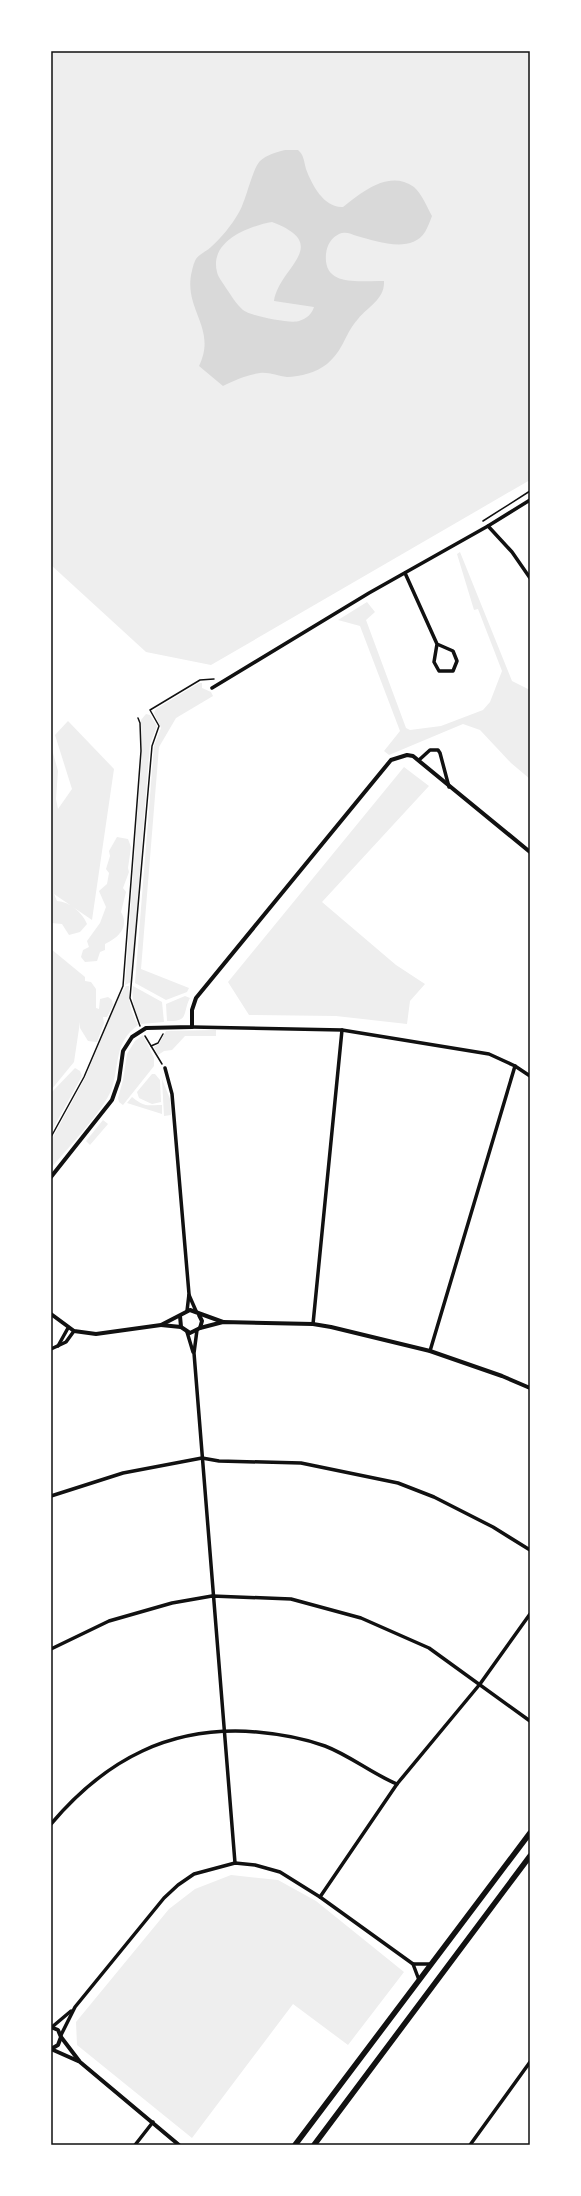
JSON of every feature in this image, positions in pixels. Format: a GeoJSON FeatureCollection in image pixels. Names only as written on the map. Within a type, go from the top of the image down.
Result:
{"type":"FeatureCollection","features":[{"type":"Feature","properties":{"kind":"main road"},"geometry":{"type":"LineString","coordinates":[[295,2145],[530,1833]]}},
{"type":"Feature","properties":{"kind":"main road"},"geometry":{"type":"LineString","coordinates":[[314,2145],[530,1856]]}},
{"type":"Feature","properties":{"kind":"street"},"geometry":{"type":"LineString","coordinates":[[212,688],[404,573],[488,526],[530,500]]}},
{"type":"Feature","properties":{"kind":"street"},"geometry":{"type":"LineString","coordinates":[[488,526],[512,552],[530,578]]}},
{"type":"Feature","properties":{"kind":"street"},"geometry":{"type":"LineString","coordinates":[[404,573],[437,644],[434,662],[439,671],[453,670],[457,661],[453,651],[437,644]]}},
{"type":"Feature","properties":{"kind":"street"},"geometry":{"type":"LineString","coordinates":[[419,760],[430,750],[434,748],[438,750],[449,787]]}},
{"type":"Feature","properties":{"kind":"street"},"geometry":{"type":"LineString","coordinates":[[192,1026],[192,1010],[196,998],[391,760],[407,755],[419,760],[449,787],[530,852]]}},
{"type":"Feature","properties":{"kind":"street"},"geometry":{"type":"LineString","coordinates":[[51,1177],[112,1100],[117,1086],[126,1045],[132,1037],[142,1029],[192,1026],[342,1030],[497,1056],[530,1076]]}},
{"type":"Feature","properties":{"kind":"street"},"geometry":{"type":"LineString","coordinates":[[313,1324],[342,1030]]}},
{"type":"Feature","properties":{"kind":"street"},"geometry":{"type":"LineString","coordinates":[[430,1351],[515,1066]]}},
{"type":"Feature","properties":{"kind":"street"},"geometry":{"type":"LineString","coordinates":[[165,1068],[172,1094],[189,1294],[187,1311]]}},
{"type":"Feature","properties":{"kind":"street"},"geometry":{"type":"LineString","coordinates":[[189,1294],[202,1321],[198,1329],[194,1353],[212,1596],[215,1609],[235,1863]]}},
{"type":"Feature","properties":{"kind":"street"},"geometry":{"type":"LineString","coordinates":[[51,1314],[74,1331],[96,1334],[161,1324],[180,1316],[187,1311],[223,1322]]}},
{"type":"Feature","properties":{"kind":"street"},"geometry":{"type":"LineString","coordinates":[[180,1316],[180,1327]]}},
{"type":"Feature","properties":{"kind":"street"},"geometry":{"type":"LineString","coordinates":[[187,1332],[223,1322],[313,1324],[350,1331],[430,1351],[502,1376],[530,1388]]}},
{"type":"Feature","properties":{"kind":"street"},"geometry":{"type":"LineString","coordinates":[[161,1324],[180,1327],[187,1332],[194,1353]]}},
{"type":"Feature","properties":{"kind":"street"},"geometry":{"type":"LineString","coordinates":[[58,1346],[68,1328]]}},
{"type":"Feature","properties":{"kind":"street"},"geometry":{"type":"LineString","coordinates":[[51,1349],[66,1342],[74,1331]]}},
{"type":"Feature","properties":{"kind":"street"},"geometry":{"type":"LineString","coordinates":[[51,1496],[122,1473],[202,1458],[218,1461],[300,1463],[398,1483],[434,1497],[494,1527],[530,1550]]}},
{"type":"Feature","properties":{"kind":"street"},"geometry":{"type":"LineString","coordinates":[[51,1649],[109,1621],[172,1603],[212,1596],[290,1599],[361,1618],[429,1648],[530,1721]]}},
{"type":"Feature","properties":{"kind":"street"},"geometry":{"type":"LineString","coordinates":[[320,1897],[398,1784],[480,1684],[530,1614]]}},
{"type":"Feature","properties":{"kind":"street"},"geometry":{"type":"LineString","coordinates":[[51,1824],[89,1784],[128,1758],[156,1745],[182,1736],[224,1730],[283,1735],[325,1746],[398,1784]]}},
{"type":"Feature","properties":{"kind":"street"},"geometry":{"type":"LineString","coordinates":[[179,2145],[80,2062],[58,2030],[51,2027],[75,2007],[164,1898],[178,1885],[194,1874],[235,1863],[255,1865],[280,1872],[320,1897],[412,1964],[419,1980]]}},
{"type":"Feature","properties":{"kind":"street"},"geometry":{"type":"LineString","coordinates":[[412,1964],[432,1964]]}},
{"type":"Feature","properties":{"kind":"street"},"geometry":{"type":"LineString","coordinates":[[51,2049],[58,2045],[75,2007]]}},
{"type":"Feature","properties":{"kind":"street"},"geometry":{"type":"LineString","coordinates":[[51,2049],[80,2062]]}},
{"type":"Feature","properties":{"kind":"street"},"geometry":{"type":"LineString","coordinates":[[470,2145],[530,2062]]}},
{"type":"Feature","properties":{"kind":"street"},"geometry":{"type":"LineString","coordinates":[[135,2145],[153,2122]]}},
{"type":"Feature","properties":{"kind":"path"},"geometry":{"type":"LineString","coordinates":[[150,710],[159,726],[152,746],[130,998],[142,1029],[165,1068]]}},
{"type":"Feature","properties":{"kind":"path"},"geometry":{"type":"LineString","coordinates":[[51,1137],[84,1077],[123,986],[141,751],[140,723],[138,718]]}},
{"type":"Feature","properties":{"kind":"path"},"geometry":{"type":"LineString","coordinates":[[151,1046],[158,1043],[163,1034]]}},
{"type":"Feature","properties":{"kind":"shaded area"},"geometry":{"type":"Polygon","coordinates":[[[51,51],[530,51],[530,480],[211,665],[146,652],[51,565],[51,51]]]}},
{"type":"Feature","properties":{"kind":"shaded area"},"geometry":{"type":"Polygon","coordinates":[[[285,150],[298,150],[300,152],[303,156],[306,169],[315,188],[330,204],[343,207],[367,189],[386,181],[395,180],[405,182],[414,187],[422,197],[432,216],[425,232],[419,239],[411,243],[383,243],[348,233],[339,234],[330,242],[326,254],[327,265],[330,272],[345,280],[384,281],[384,287],[379,298],[354,324],[333,359],[327,364],[313,372],[303,375],[287,377],[260,373],[241,378],[223,386],[199,366],[204,353],[204,341],[203,330],[192,299],[190,288],[191,275],[195,261],[198,257],[218,240],[241,209],[254,171],[260,161],[268,155],[285,150]],[[272,222],[263,224],[242,231],[225,244],[219,252],[216,261],[218,276],[243,310],[253,315],[270,319],[294,322],[306,318],[313,310],[314,307],[274,301],[278,289],[298,257],[301,248],[299,239],[290,231],[272,222]]]}},
{"type":"Feature","properties":{"kind":"shaded area"},"geometry":{"type":"Polygon","coordinates":[[[460,552],[512,681],[530,690],[530,779],[511,763],[480,730],[463,724],[389,755],[384,751],[400,731],[360,626],[338,620],[367,602],[375,612],[366,620],[406,728],[410,730],[441,726],[483,710],[490,702],[502,671],[478,609],[474,610],[457,554],[460,552]]]}},
{"type":"Feature","properties":{"kind":"shaded area"},"geometry":{"type":"Polygon","coordinates":[[[199,683],[202,683],[202,688],[211,692],[213,696],[176,718],[159,747],[141,969],[189,988],[187,992],[166,1000],[135,983],[154,746],[161,728],[154,713],[156,709],[199,683]]]}},
{"type":"Feature","properties":{"kind":"shaded area"},"geometry":{"type":"Polygon","coordinates":[[[146,714],[150,715],[157,726],[150,744],[131,982],[125,985],[142,751],[141,720],[146,714]]]}},
{"type":"Feature","properties":{"kind":"shaded area"},"geometry":{"type":"Polygon","coordinates":[[[68,721],[114,769],[92,920],[72,906],[82,915],[87,924],[80,932],[69,935],[62,924],[51,923],[51,892],[53,893],[51,891],[51,746],[58,771],[56,799],[58,809],[72,789],[55,735],[68,721]],[[54,894],[57,901],[71,906],[54,894]]]}},
{"type":"Feature","properties":{"kind":"shaded area"},"geometry":{"type":"Polygon","coordinates":[[[404,767],[429,786],[322,902],[396,965],[425,984],[410,1001],[407,1024],[336,1016],[249,1015],[228,982],[404,767]]]}},
{"type":"Feature","properties":{"kind":"shaded area"},"geometry":{"type":"Polygon","coordinates":[[[117,837],[128,839],[131,847],[128,868],[129,872],[123,888],[126,892],[121,912],[124,922],[123,927],[114,939],[105,944],[105,950],[100,952],[97,961],[85,962],[81,957],[83,950],[89,947],[87,941],[100,923],[106,907],[99,891],[107,884],[109,873],[106,869],[110,856],[109,851],[117,837]]]}},
{"type":"Feature","properties":{"kind":"shaded area"},"geometry":{"type":"Polygon","coordinates":[[[51,949],[85,977],[85,981],[91,982],[96,989],[96,1008],[99,1009],[100,999],[108,997],[112,1000],[113,1005],[107,1017],[103,1017],[104,1023],[97,1042],[88,1041],[80,1028],[80,1022],[74,1062],[51,1090],[51,949]]]}},
{"type":"Feature","properties":{"kind":"shaded area"},"geometry":{"type":"Polygon","coordinates":[[[126,986],[129,986],[130,1006],[138,1025],[130,1032],[121,1046],[112,1088],[102,1107],[51,1168],[51,1141],[85,1078],[119,997],[126,986]]]}},
{"type":"Feature","properties":{"kind":"shaded area"},"geometry":{"type":"Polygon","coordinates":[[[133,986],[162,1002],[164,1022],[141,1024],[134,1006],[133,986]]]}},
{"type":"Feature","properties":{"kind":"shaded area"},"geometry":{"type":"Polygon","coordinates":[[[185,996],[190,998],[184,1016],[179,1020],[167,1021],[166,1004],[185,996]]]}},
{"type":"Feature","properties":{"kind":"shaded area"},"geometry":{"type":"Polygon","coordinates":[[[216,1030],[216,1036],[185,1036],[172,1050],[164,1051],[158,1055],[154,1047],[159,1044],[166,1031],[216,1030]]]}},
{"type":"Feature","properties":{"kind":"shaded area"},"geometry":{"type":"Polygon","coordinates":[[[143,1035],[154,1058],[154,1066],[123,1105],[119,1102],[118,1098],[123,1080],[127,1054],[135,1041],[143,1035]]]}},
{"type":"Feature","properties":{"kind":"shaded area"},"geometry":{"type":"Polygon","coordinates":[[[75,1068],[80,1071],[82,1076],[51,1132],[51,1093],[75,1068]]]}},
{"type":"Feature","properties":{"kind":"shaded area"},"geometry":{"type":"Polygon","coordinates":[[[152,1074],[155,1074],[160,1080],[161,1102],[152,1104],[139,1098],[137,1092],[152,1074]]]}},
{"type":"Feature","properties":{"kind":"shaded area"},"geometry":{"type":"Polygon","coordinates":[[[162,1079],[170,1099],[171,1115],[164,1116],[162,1079]]]}},
{"type":"Feature","properties":{"kind":"shaded area"},"geometry":{"type":"Polygon","coordinates":[[[132,1097],[140,1103],[146,1105],[162,1105],[162,1114],[127,1103],[132,1097]]]}},
{"type":"Feature","properties":{"kind":"shaded area"},"geometry":{"type":"Polygon","coordinates":[[[103,1120],[108,1124],[90,1145],[86,1141],[103,1120]]]}},
{"type":"Feature","properties":{"kind":"shaded area"},"geometry":{"type":"Polygon","coordinates":[[[231,1875],[278,1880],[316,1901],[404,1972],[348,2045],[293,2004],[192,2138],[77,2045],[76,2022],[169,1909],[195,1889],[231,1875]]]}}]}
